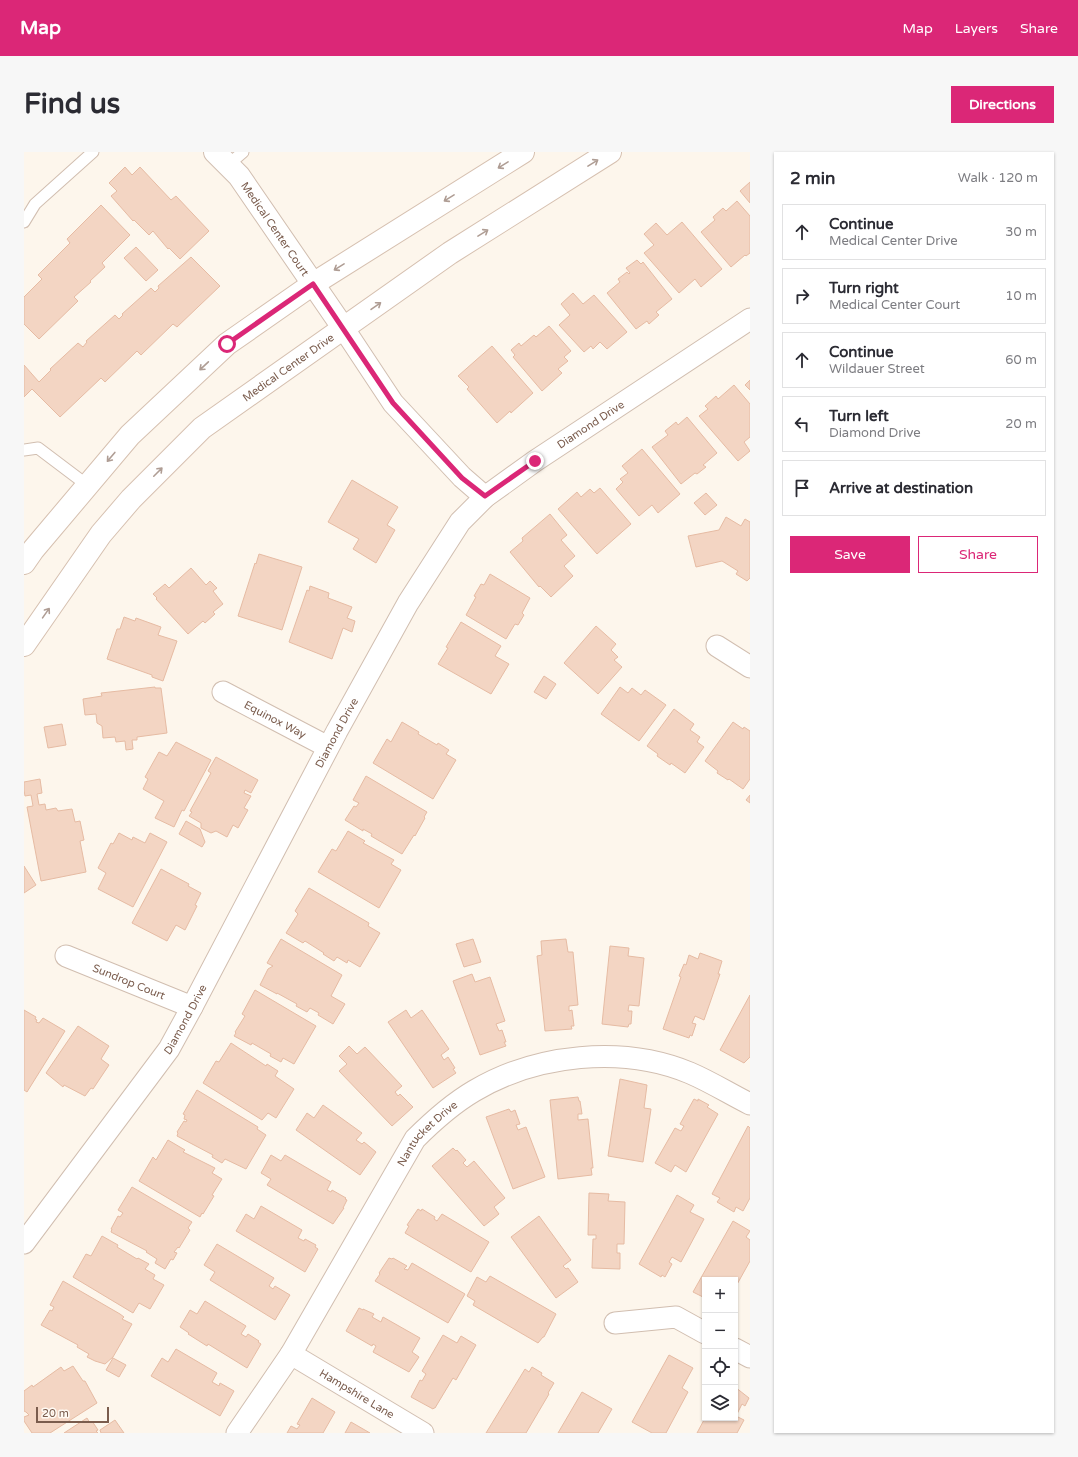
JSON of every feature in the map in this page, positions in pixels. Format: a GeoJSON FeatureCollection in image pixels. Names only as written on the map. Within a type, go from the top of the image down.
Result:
{"type":"FeatureCollection","features":[{"type":"Feature","properties":{"kind":"main road"},"geometry":{"type":"LineString","coordinates":[[24,563],[33,550],[130,435],[227,344],[313,284],[523,152]]}},
{"type":"Feature","properties":{"kind":"main road","name":"Medical Center Drive"},"geometry":{"type":"LineString","coordinates":[[24,645],[101,534],[131,499],[202,428],[450,253],[610,152]]}},
{"type":"Feature","properties":{"kind":"main road","name":"Medical Center Court"},"geometry":{"type":"LineString","coordinates":[[229,156],[239,176],[344,328]]}},
{"type":"Feature","properties":{"kind":"street","name":"Diamond Drive"},"geometry":{"type":"LineString","coordinates":[[24,1243],[169,1049],[192,1008],[328,747],[408,604],[460,522],[485,496],[535,461],[750,319]]}},
{"type":"Feature","properties":{"kind":"street"},"geometry":{"type":"LineString","coordinates":[[344,328],[393,403],[462,478],[485,496]]}},
{"type":"Feature","properties":{"kind":"street"},"geometry":{"type":"LineString","coordinates":[[717,646],[750,667]]}},
{"type":"Feature","properties":{"kind":"street","name":"Equinox Way"},"geometry":{"type":"LineString","coordinates":[[223,692],[328,747]]}},
{"type":"Feature","properties":{"kind":"street","name":"Sundrop Court"},"geometry":{"type":"LineString","coordinates":[[66,956],[192,1008]]}},
{"type":"Feature","properties":{"kind":"street","name":"Nantucket Drive"},"geometry":{"type":"LineString","coordinates":[[237,1433],[290,1354],[415,1138],[433,1120],[474,1090],[523,1068],[578,1057],[607,1056],[663,1064],[683,1071],[750,1104]]}},
{"type":"Feature","properties":{"kind":"street"},"geometry":{"type":"LineString","coordinates":[[615,1323],[676,1317],[702,1331]]}},
{"type":"Feature","properties":{"kind":"street"},"geometry":{"type":"LineString","coordinates":[[738,1351],[750,1357]]}},
{"type":"Feature","properties":{"kind":"street","name":"Hampshire Lane"},"geometry":{"type":"LineString","coordinates":[[290,1354],[424,1433]]}},
{"type":"Feature","properties":{"kind":"lane"},"geometry":{"type":"LineString","coordinates":[[24,222],[35,204],[93,152]]}},
{"type":"Feature","properties":{"kind":"lane"},"geometry":{"type":"LineString","coordinates":[[24,450],[38,448],[87,485]]}},
{"type":"Feature","properties":{"kind":"building"},"geometry":{"type":"Polygon","coordinates":[[[125,167],[132,175],[140,167],[171,200],[176,196],[209,231],[180,259],[169,248],[168,249],[153,231],[149,235],[134,220],[133,221],[111,196],[117,191],[109,183],[125,167]]]}},
{"type":"Feature","properties":{"kind":"building"},"geometry":{"type":"Polygon","coordinates":[[[750,182],[750,203],[740,191],[750,182]]]}},
{"type":"Feature","properties":{"kind":"building"},"geometry":{"type":"Polygon","coordinates":[[[737,201],[750,216],[750,253],[746,256],[745,255],[731,267],[701,232],[715,220],[713,217],[723,208],[726,211],[737,201]]]}},
{"type":"Feature","properties":{"kind":"building"},"geometry":{"type":"Polygon","coordinates":[[[101,205],[130,235],[102,263],[105,267],[74,297],[78,301],[39,339],[24,324],[24,297],[42,279],[38,275],[70,243],[67,239],[101,205]]]}},
{"type":"Feature","properties":{"kind":"building"},"geometry":{"type":"Polygon","coordinates":[[[682,222],[722,269],[701,287],[695,279],[679,293],[644,253],[654,245],[644,234],[656,223],[667,235],[682,222]]]}},
{"type":"Feature","properties":{"kind":"building"},"geometry":{"type":"Polygon","coordinates":[[[136,247],[158,270],[146,281],[124,258],[136,247]]]}},
{"type":"Feature","properties":{"kind":"building"},"geometry":{"type":"Polygon","coordinates":[[[191,257],[220,286],[177,327],[173,324],[141,355],[137,351],[105,382],[101,378],[60,417],[32,389],[24,397],[24,365],[39,382],[51,370],[50,369],[78,343],[83,347],[87,342],[86,341],[115,315],[119,319],[123,315],[122,314],[151,288],[155,292],[159,288],[158,286],[191,257]]]}},
{"type":"Feature","properties":{"kind":"building"},"geometry":{"type":"Polygon","coordinates":[[[637,260],[641,264],[643,262],[672,299],[656,312],[659,315],[649,324],[647,321],[636,329],[607,293],[620,282],[618,279],[627,272],[629,274],[630,273],[626,268],[637,260]]]}},
{"type":"Feature","properties":{"kind":"building"},"geometry":{"type":"Polygon","coordinates":[[[573,293],[583,304],[594,295],[627,332],[607,349],[600,342],[593,349],[591,346],[584,352],[559,325],[570,315],[561,304],[573,293]]]}},
{"type":"Feature","properties":{"kind":"building"},"geometry":{"type":"Polygon","coordinates":[[[549,326],[571,351],[564,357],[568,361],[558,369],[562,373],[542,391],[513,357],[515,355],[511,350],[519,343],[521,346],[534,335],[536,337],[549,326]]]}},
{"type":"Feature","properties":{"kind":"building"},"geometry":{"type":"Polygon","coordinates":[[[492,346],[533,393],[511,413],[510,411],[497,423],[467,389],[469,387],[458,376],[492,346]]]}},
{"type":"Feature","properties":{"kind":"building"},"geometry":{"type":"Polygon","coordinates":[[[750,380],[750,390],[745,385],[750,380]]]}},
{"type":"Feature","properties":{"kind":"building"},"geometry":{"type":"Polygon","coordinates":[[[734,385],[750,404],[750,437],[744,442],[750,451],[738,461],[699,416],[708,409],[705,406],[716,396],[718,399],[734,385]]]}},
{"type":"Feature","properties":{"kind":"building"},"geometry":{"type":"Polygon","coordinates":[[[687,417],[717,453],[703,465],[706,467],[697,474],[695,473],[681,484],[652,447],[668,435],[665,431],[676,422],[678,425],[687,417]]]}},
{"type":"Feature","properties":{"kind":"building"},"geometry":{"type":"Polygon","coordinates":[[[642,449],[680,494],[658,513],[652,505],[639,516],[616,489],[623,482],[620,479],[628,473],[622,466],[642,449]]]}},
{"type":"Feature","properties":{"kind":"building"},"geometry":{"type":"Polygon","coordinates":[[[352,480],[398,507],[387,525],[395,530],[376,563],[353,549],[359,539],[328,522],[352,480]]]}},
{"type":"Feature","properties":{"kind":"building"},"geometry":{"type":"Polygon","coordinates":[[[600,488],[631,524],[597,554],[558,509],[577,492],[581,497],[590,489],[594,493],[600,488]]]}},
{"type":"Feature","properties":{"kind":"building"},"geometry":{"type":"Polygon","coordinates":[[[706,493],[717,505],[705,515],[694,503],[706,493]]]}},
{"type":"Feature","properties":{"kind":"building"},"geometry":{"type":"Polygon","coordinates":[[[550,514],[567,535],[561,540],[575,556],[564,566],[573,576],[551,597],[540,586],[539,587],[510,552],[523,541],[522,538],[550,514]]]}},
{"type":"Feature","properties":{"kind":"building"},"geometry":{"type":"Polygon","coordinates":[[[726,517],[741,526],[745,519],[750,522],[750,578],[747,581],[736,574],[738,571],[722,561],[696,567],[688,536],[719,530],[726,517]]]}},
{"type":"Feature","properties":{"kind":"building"},"geometry":{"type":"Polygon","coordinates":[[[259,554],[302,567],[282,630],[238,616],[259,554]]]}},
{"type":"Feature","properties":{"kind":"building"},"geometry":{"type":"Polygon","coordinates":[[[191,568],[206,585],[210,581],[217,588],[213,591],[223,604],[213,612],[215,614],[205,623],[203,621],[188,634],[153,594],[165,584],[169,588],[191,568]]]}},
{"type":"Feature","properties":{"kind":"building"},"geometry":{"type":"Polygon","coordinates":[[[490,574],[530,598],[522,613],[524,615],[518,625],[515,624],[506,639],[466,615],[481,584],[484,585],[490,574]]]}},
{"type":"Feature","properties":{"kind":"building"},"geometry":{"type":"Polygon","coordinates":[[[310,586],[329,593],[328,598],[352,607],[347,618],[355,621],[352,632],[343,628],[332,659],[289,642],[307,590],[309,591],[310,586]]]}},
{"type":"Feature","properties":{"kind":"building"},"geometry":{"type":"Polygon","coordinates":[[[124,617],[135,621],[136,618],[161,627],[158,635],[177,641],[163,681],[152,677],[152,675],[107,659],[117,629],[120,629],[124,617]]]}},
{"type":"Feature","properties":{"kind":"building"},"geometry":{"type":"Polygon","coordinates":[[[461,622],[501,646],[495,656],[509,664],[491,694],[438,664],[461,622]]]}},
{"type":"Feature","properties":{"kind":"building"},"geometry":{"type":"Polygon","coordinates":[[[596,626],[616,644],[611,650],[618,657],[614,660],[622,667],[598,694],[564,663],[596,626]]]}},
{"type":"Feature","properties":{"kind":"building"},"geometry":{"type":"Polygon","coordinates":[[[544,676],[556,684],[546,699],[534,692],[544,676]]]}},
{"type":"Feature","properties":{"kind":"building"},"geometry":{"type":"Polygon","coordinates":[[[155,687],[161,688],[167,733],[137,737],[137,740],[132,740],[133,749],[126,750],[125,741],[116,742],[115,737],[103,738],[102,726],[97,723],[96,714],[85,715],[83,699],[102,696],[101,693],[155,687]]]}},
{"type":"Feature","properties":{"kind":"building"},"geometry":{"type":"Polygon","coordinates":[[[620,687],[628,693],[632,688],[641,695],[645,690],[666,705],[639,741],[601,714],[620,687]]]}},
{"type":"Feature","properties":{"kind":"building"},"geometry":{"type":"Polygon","coordinates":[[[674,709],[694,724],[690,730],[700,737],[697,742],[704,747],[685,773],[671,763],[670,765],[657,756],[658,754],[647,746],[674,709]]]}},
{"type":"Feature","properties":{"kind":"building"},"geometry":{"type":"Polygon","coordinates":[[[402,722],[419,732],[418,734],[449,750],[446,754],[456,760],[433,799],[373,763],[387,739],[391,742],[402,722]]]}},
{"type":"Feature","properties":{"kind":"building"},"geometry":{"type":"Polygon","coordinates":[[[733,722],[743,729],[744,727],[750,731],[750,779],[743,789],[717,773],[718,771],[705,761],[733,722]]]}},
{"type":"Feature","properties":{"kind":"building"},"geometry":{"type":"Polygon","coordinates":[[[62,724],[66,745],[48,748],[44,727],[62,724]]]}},
{"type":"Feature","properties":{"kind":"building"},"geometry":{"type":"Polygon","coordinates":[[[176,742],[211,760],[184,811],[182,810],[174,827],[155,818],[164,801],[143,789],[148,779],[145,777],[159,752],[167,756],[176,742]]]}},
{"type":"Feature","properties":{"kind":"building"},"geometry":{"type":"Polygon","coordinates":[[[216,757],[258,780],[251,793],[245,790],[244,793],[251,796],[244,808],[248,810],[238,828],[233,825],[227,837],[216,831],[211,833],[201,828],[201,823],[189,816],[192,812],[190,811],[211,773],[208,771],[216,757]]]}},
{"type":"Feature","properties":{"kind":"building"},"geometry":{"type":"Polygon","coordinates":[[[366,776],[427,812],[415,836],[414,835],[402,854],[371,836],[372,834],[363,829],[363,831],[345,820],[354,806],[356,807],[359,803],[353,800],[366,776]]]}},
{"type":"Feature","properties":{"kind":"building"},"geometry":{"type":"Polygon","coordinates":[[[40,779],[42,793],[37,794],[39,805],[45,804],[46,810],[56,808],[58,811],[72,809],[75,822],[80,821],[84,840],[80,841],[86,872],[41,881],[27,807],[33,806],[31,795],[25,796],[24,790],[24,782],[40,779]]]}},
{"type":"Feature","properties":{"kind":"building"},"geometry":{"type":"Polygon","coordinates":[[[750,795],[750,803],[746,800],[750,795]]]}},
{"type":"Feature","properties":{"kind":"building"},"geometry":{"type":"Polygon","coordinates":[[[186,821],[200,829],[205,842],[202,847],[179,834],[186,821]]]}},
{"type":"Feature","properties":{"kind":"building"},"geometry":{"type":"Polygon","coordinates":[[[348,831],[365,841],[363,843],[394,860],[391,864],[401,870],[379,908],[318,872],[332,849],[336,851],[348,831]]]}},
{"type":"Feature","properties":{"kind":"building"},"geometry":{"type":"Polygon","coordinates":[[[119,833],[132,840],[133,837],[145,843],[150,833],[167,842],[133,907],[98,889],[106,873],[98,868],[111,843],[113,844],[119,833]]]}},
{"type":"Feature","properties":{"kind":"building"},"geometry":{"type":"Polygon","coordinates":[[[24,866],[36,885],[24,893],[24,866]]]}},
{"type":"Feature","properties":{"kind":"building"},"geometry":{"type":"Polygon","coordinates":[[[161,869],[189,884],[188,886],[201,893],[195,905],[197,906],[185,930],[176,925],[167,941],[132,923],[161,869]]]}},
{"type":"Feature","properties":{"kind":"building"},"geometry":{"type":"Polygon","coordinates":[[[309,888],[369,923],[368,926],[380,933],[360,967],[348,960],[347,963],[337,957],[334,961],[305,941],[303,943],[286,933],[298,914],[295,911],[309,888]]]}},
{"type":"Feature","properties":{"kind":"building"},"geometry":{"type":"Polygon","coordinates":[[[281,939],[342,975],[331,996],[345,1004],[333,1024],[310,1008],[307,1012],[296,1006],[297,1004],[260,985],[268,969],[273,966],[267,963],[281,939]]]}},
{"type":"Feature","properties":{"kind":"building"},"geometry":{"type":"Polygon","coordinates":[[[473,939],[481,962],[464,967],[456,944],[473,939]]]}},
{"type":"Feature","properties":{"kind":"building"},"geometry":{"type":"Polygon","coordinates":[[[566,939],[568,952],[573,952],[578,1005],[569,1006],[569,1011],[572,1010],[574,1026],[571,1026],[572,1029],[545,1031],[537,956],[542,955],[541,941],[566,939]]]}},
{"type":"Feature","properties":{"kind":"building"},"geometry":{"type":"Polygon","coordinates":[[[610,946],[629,948],[628,956],[644,958],[639,1006],[629,1005],[628,1011],[632,1011],[631,1024],[629,1024],[628,1027],[602,1024],[610,946]]]}},
{"type":"Feature","properties":{"kind":"building"},"geometry":{"type":"Polygon","coordinates":[[[700,953],[722,961],[718,974],[720,974],[704,1020],[695,1016],[692,1023],[696,1024],[692,1036],[690,1035],[689,1038],[663,1029],[684,964],[686,965],[689,955],[698,959],[700,953]]]}},
{"type":"Feature","properties":{"kind":"building"},"geometry":{"type":"Polygon","coordinates":[[[472,974],[475,982],[490,977],[505,1021],[496,1024],[499,1031],[502,1030],[506,1046],[480,1055],[453,981],[472,974]]]}},
{"type":"Feature","properties":{"kind":"building"},"geometry":{"type":"Polygon","coordinates":[[[255,990],[316,1026],[294,1064],[283,1058],[281,1062],[270,1056],[271,1054],[252,1043],[251,1045],[234,1036],[245,1016],[242,1014],[255,990]]]}},
{"type":"Feature","properties":{"kind":"building"},"geometry":{"type":"Polygon","coordinates":[[[750,995],[750,1057],[744,1063],[720,1050],[750,995]]]}},
{"type":"Feature","properties":{"kind":"building"},"geometry":{"type":"Polygon","coordinates":[[[24,1010],[36,1017],[36,1022],[39,1023],[43,1018],[65,1031],[27,1092],[24,1090],[24,1010]]]}},
{"type":"Feature","properties":{"kind":"building"},"geometry":{"type":"Polygon","coordinates":[[[406,1010],[411,1018],[422,1010],[449,1049],[441,1055],[444,1060],[448,1057],[455,1068],[453,1069],[456,1073],[433,1088],[388,1022],[406,1010]]]}},
{"type":"Feature","properties":{"kind":"building"},"geometry":{"type":"Polygon","coordinates":[[[78,1026],[109,1046],[101,1059],[109,1065],[93,1089],[91,1088],[85,1096],[64,1085],[63,1087],[46,1073],[78,1026]]]}},
{"type":"Feature","properties":{"kind":"building"},"geometry":{"type":"Polygon","coordinates":[[[231,1043],[266,1066],[267,1064],[278,1071],[275,1076],[294,1089],[276,1118],[268,1113],[262,1120],[203,1083],[216,1061],[219,1062],[231,1043]]]}},
{"type":"Feature","properties":{"kind":"building"},"geometry":{"type":"Polygon","coordinates":[[[349,1046],[357,1054],[365,1047],[402,1086],[395,1092],[398,1096],[400,1094],[413,1107],[392,1126],[339,1071],[347,1064],[339,1056],[349,1046]]]}},
{"type":"Feature","properties":{"kind":"building"},"geometry":{"type":"Polygon","coordinates":[[[620,1079],[647,1085],[644,1108],[651,1109],[643,1162],[608,1156],[620,1079]]]}},
{"type":"Feature","properties":{"kind":"building"},"geometry":{"type":"Polygon","coordinates":[[[197,1090],[258,1127],[257,1129],[266,1135],[246,1169],[225,1159],[222,1163],[212,1157],[213,1155],[177,1136],[177,1132],[184,1121],[186,1122],[187,1120],[184,1119],[185,1115],[183,1114],[197,1090]]]}},
{"type":"Feature","properties":{"kind":"building"},"geometry":{"type":"Polygon","coordinates":[[[578,1097],[582,1114],[578,1114],[578,1120],[588,1119],[593,1168],[591,1168],[592,1175],[558,1179],[550,1100],[578,1097]]]}},
{"type":"Feature","properties":{"kind":"building"},"geometry":{"type":"Polygon","coordinates":[[[694,1099],[698,1101],[698,1099],[709,1105],[707,1107],[718,1114],[686,1172],[675,1165],[671,1172],[655,1163],[675,1128],[681,1131],[684,1126],[680,1124],[694,1099]]]}},
{"type":"Feature","properties":{"kind":"building"},"geometry":{"type":"Polygon","coordinates":[[[323,1105],[362,1133],[356,1140],[362,1144],[364,1142],[376,1152],[360,1175],[296,1130],[307,1113],[314,1118],[323,1105]]]}},
{"type":"Feature","properties":{"kind":"building"},"geometry":{"type":"Polygon","coordinates":[[[509,1109],[511,1112],[515,1110],[520,1124],[516,1125],[518,1130],[526,1127],[545,1177],[513,1189],[486,1117],[509,1109]]]}},
{"type":"Feature","properties":{"kind":"building"},"geometry":{"type":"Polygon","coordinates":[[[748,1126],[750,1128],[750,1198],[743,1211],[736,1207],[734,1212],[717,1202],[720,1198],[712,1194],[748,1126]]]}},
{"type":"Feature","properties":{"kind":"building"},"geometry":{"type":"Polygon","coordinates":[[[168,1140],[185,1150],[183,1152],[215,1168],[212,1173],[222,1179],[212,1195],[214,1196],[200,1217],[139,1181],[153,1157],[156,1160],[168,1140]]]}},
{"type":"Feature","properties":{"kind":"building"},"geometry":{"type":"Polygon","coordinates":[[[453,1148],[456,1151],[457,1150],[466,1160],[463,1163],[467,1167],[474,1161],[505,1198],[494,1207],[499,1214],[484,1226],[432,1166],[453,1148]]]}},
{"type":"Feature","properties":{"kind":"building"},"geometry":{"type":"Polygon","coordinates":[[[271,1155],[281,1161],[285,1155],[331,1182],[327,1190],[331,1192],[332,1190],[346,1198],[345,1199],[347,1200],[344,1208],[333,1224],[267,1185],[271,1179],[261,1173],[271,1155]]]}},
{"type":"Feature","properties":{"kind":"building"},"geometry":{"type":"Polygon","coordinates":[[[132,1187],[192,1222],[188,1228],[190,1230],[179,1248],[178,1247],[174,1252],[177,1253],[173,1260],[171,1259],[165,1269],[155,1263],[157,1259],[146,1252],[147,1251],[111,1232],[111,1229],[118,1216],[120,1217],[123,1213],[118,1210],[132,1187]]]}},
{"type":"Feature","properties":{"kind":"building"},"geometry":{"type":"Polygon","coordinates":[[[589,1193],[609,1194],[608,1201],[625,1202],[624,1244],[617,1244],[617,1253],[620,1253],[620,1269],[592,1268],[593,1239],[596,1239],[596,1235],[588,1235],[589,1193]]]}},
{"type":"Feature","properties":{"kind":"building"},"geometry":{"type":"Polygon","coordinates":[[[677,1195],[694,1205],[690,1212],[704,1219],[681,1262],[672,1257],[669,1262],[672,1264],[665,1277],[662,1275],[661,1277],[639,1264],[677,1195]]]}},
{"type":"Feature","properties":{"kind":"building"},"geometry":{"type":"Polygon","coordinates":[[[261,1206],[302,1230],[298,1238],[304,1241],[305,1239],[316,1245],[315,1247],[318,1249],[305,1272],[236,1231],[246,1214],[254,1219],[261,1206]]]}},
{"type":"Feature","properties":{"kind":"building"},"geometry":{"type":"Polygon","coordinates":[[[418,1209],[421,1211],[422,1209],[435,1217],[434,1219],[437,1221],[442,1214],[489,1242],[471,1272],[405,1233],[409,1226],[407,1225],[418,1209]]]}},
{"type":"Feature","properties":{"kind":"building"},"geometry":{"type":"Polygon","coordinates":[[[539,1216],[571,1260],[563,1266],[566,1269],[568,1268],[578,1282],[556,1298],[511,1237],[539,1216]]]}},
{"type":"Feature","properties":{"kind":"building"},"geometry":{"type":"Polygon","coordinates":[[[733,1221],[750,1231],[746,1237],[750,1240],[750,1261],[738,1283],[738,1277],[702,1277],[702,1296],[693,1292],[733,1221]]]}},
{"type":"Feature","properties":{"kind":"building"},"geometry":{"type":"Polygon","coordinates":[[[102,1236],[118,1245],[117,1247],[137,1259],[138,1258],[149,1264],[145,1269],[155,1275],[153,1279],[164,1285],[150,1309],[139,1303],[133,1313],[73,1277],[86,1254],[91,1256],[102,1236]]]}},
{"type":"Feature","properties":{"kind":"building"},"geometry":{"type":"Polygon","coordinates":[[[217,1244],[274,1278],[269,1286],[273,1289],[275,1286],[290,1295],[275,1320],[210,1280],[215,1272],[204,1265],[217,1244]]]}},
{"type":"Feature","properties":{"kind":"building"},"geometry":{"type":"Polygon","coordinates":[[[389,1258],[393,1258],[407,1266],[404,1269],[408,1270],[412,1263],[465,1294],[448,1323],[375,1281],[389,1258]]]}},
{"type":"Feature","properties":{"kind":"building"},"geometry":{"type":"Polygon","coordinates":[[[490,1276],[556,1314],[544,1337],[538,1343],[473,1305],[475,1301],[467,1296],[477,1277],[486,1282],[490,1276]]]}},
{"type":"Feature","properties":{"kind":"building"},"geometry":{"type":"Polygon","coordinates":[[[63,1281],[120,1314],[124,1317],[122,1319],[132,1324],[113,1357],[105,1364],[87,1357],[89,1354],[77,1347],[78,1345],[41,1325],[50,1310],[52,1311],[54,1307],[50,1305],[63,1281]]]}},
{"type":"Feature","properties":{"kind":"building"},"geometry":{"type":"Polygon","coordinates":[[[205,1301],[246,1326],[241,1334],[246,1337],[248,1334],[261,1344],[247,1368],[208,1344],[207,1346],[180,1327],[190,1310],[197,1314],[205,1301]]]}},
{"type":"Feature","properties":{"kind":"building"},"geometry":{"type":"Polygon","coordinates":[[[359,1308],[374,1314],[372,1317],[381,1322],[383,1317],[420,1338],[412,1352],[419,1357],[409,1372],[373,1352],[376,1346],[373,1344],[372,1346],[346,1331],[359,1308]]]}},
{"type":"Feature","properties":{"kind":"building"},"geometry":{"type":"Polygon","coordinates":[[[443,1335],[457,1343],[461,1336],[476,1345],[456,1380],[453,1378],[433,1409],[411,1397],[420,1380],[422,1381],[426,1374],[422,1371],[443,1335]]]}},
{"type":"Feature","properties":{"kind":"building"},"geometry":{"type":"Polygon","coordinates":[[[176,1349],[217,1373],[212,1382],[219,1386],[220,1383],[234,1391],[220,1416],[151,1376],[162,1358],[168,1362],[176,1349]]]}},
{"type":"Feature","properties":{"kind":"building"},"geometry":{"type":"Polygon","coordinates":[[[669,1355],[693,1368],[682,1388],[688,1392],[666,1433],[652,1433],[632,1422],[669,1355]]]}},
{"type":"Feature","properties":{"kind":"building"},"geometry":{"type":"Polygon","coordinates":[[[113,1358],[126,1365],[119,1377],[106,1370],[113,1358]]]}},
{"type":"Feature","properties":{"kind":"building"},"geometry":{"type":"Polygon","coordinates":[[[73,1366],[83,1381],[85,1381],[97,1403],[50,1433],[32,1433],[24,1421],[24,1417],[29,1415],[24,1411],[24,1391],[32,1385],[33,1387],[61,1367],[64,1371],[73,1366]]]}},
{"type":"Feature","properties":{"kind":"building"},"geometry":{"type":"Polygon","coordinates":[[[532,1367],[554,1383],[526,1433],[486,1433],[525,1369],[529,1372],[532,1367]]]}},
{"type":"Feature","properties":{"kind":"building"},"geometry":{"type":"Polygon","coordinates":[[[738,1389],[749,1398],[745,1406],[742,1404],[738,1412],[738,1389]]]}},
{"type":"Feature","properties":{"kind":"building"},"geometry":{"type":"Polygon","coordinates":[[[582,1392],[612,1409],[598,1433],[558,1433],[582,1392]]]}},
{"type":"Feature","properties":{"kind":"building"},"geometry":{"type":"Polygon","coordinates":[[[312,1398],[335,1412],[323,1433],[287,1433],[291,1426],[297,1429],[300,1425],[297,1424],[312,1398]]]}},
{"type":"Feature","properties":{"kind":"building"},"geometry":{"type":"Polygon","coordinates":[[[738,1417],[744,1420],[737,1433],[697,1433],[703,1421],[738,1421],[738,1417]]]}},
{"type":"Feature","properties":{"kind":"building"},"geometry":{"type":"Polygon","coordinates":[[[87,1418],[90,1423],[92,1421],[98,1430],[96,1431],[98,1433],[64,1433],[87,1418]]]}},
{"type":"Feature","properties":{"kind":"building"},"geometry":{"type":"Polygon","coordinates":[[[115,1420],[124,1433],[101,1433],[100,1430],[115,1420]]]}},
{"type":"Feature","properties":{"kind":"building"},"geometry":{"type":"Polygon","coordinates":[[[351,1422],[370,1433],[345,1433],[351,1422]]]}},
{"type":"Feature","properties":{"kind":"route"},"geometry":{"type":"LineString","coordinates":[[227,344],[313,284],[393,403],[462,478],[485,496],[535,461]]}}]}
